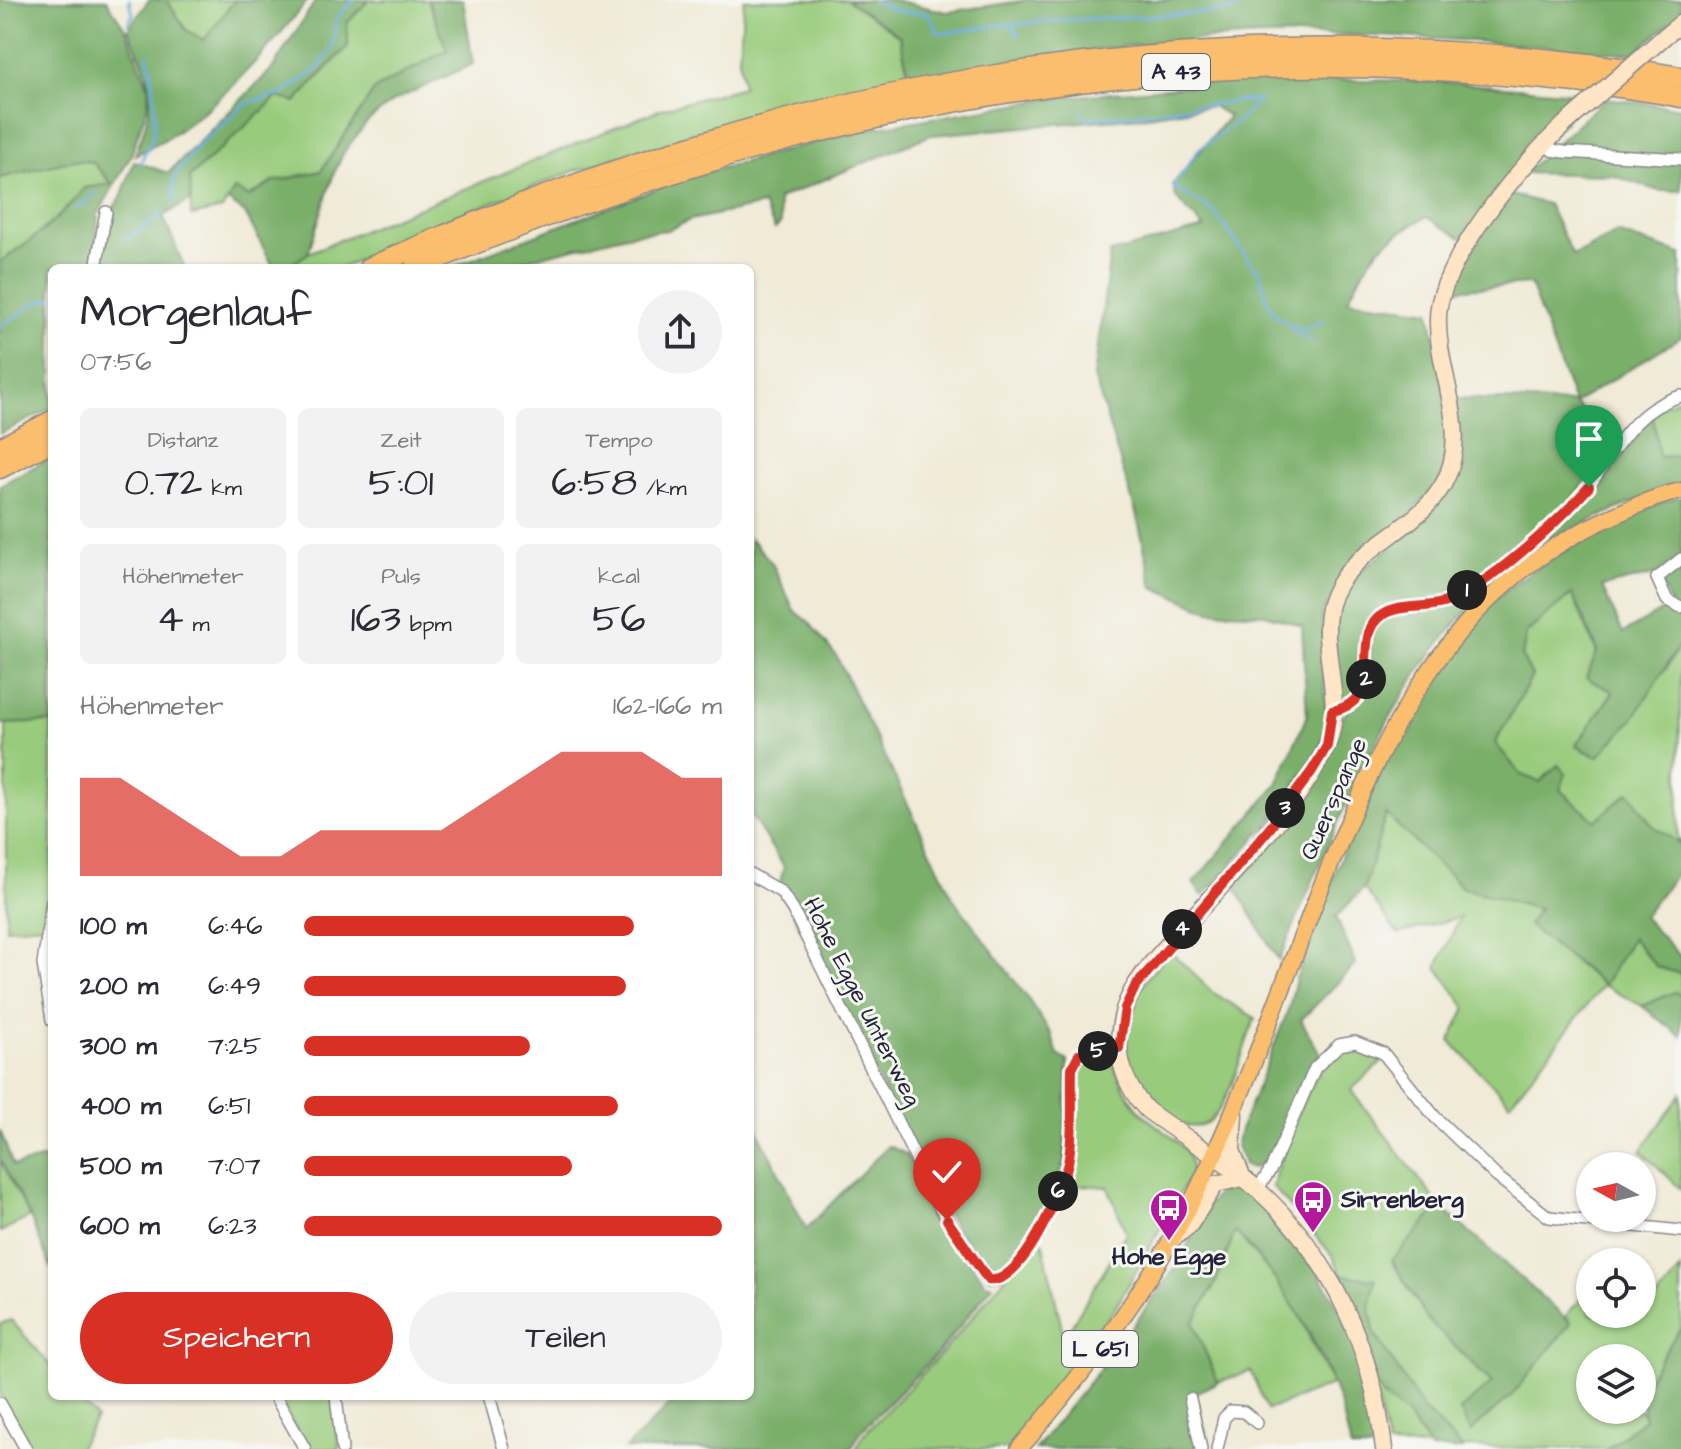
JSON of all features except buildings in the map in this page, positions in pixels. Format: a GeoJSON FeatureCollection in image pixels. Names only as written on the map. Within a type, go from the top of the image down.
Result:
{"type":"FeatureCollection","features":[{"type":"Feature","properties":{"kind":"highway","name":"A 43"},"geometry":{"type":"LineString","coordinates":[[379,264],[507,210],[689,146],[895,92],[1072,62],[1227,49],[1348,46],[1566,61],[1681,77]]}},
{"type":"Feature","properties":{"kind":"highway","name":"A 43"},"geometry":{"type":"LineString","coordinates":[[425,264],[583,202],[734,153],[883,114],[1045,86],[1185,71],[1356,66],[1492,74],[1681,97]]}},
{"type":"Feature","properties":{"kind":"highway"},"geometry":{"type":"LineString","coordinates":[[0,448],[48,423]]}},
{"type":"Feature","properties":{"kind":"highway"},"geometry":{"type":"LineString","coordinates":[[0,470],[48,443]]}},
{"type":"Feature","properties":{"kind":"main road","name":"Querspange"},"geometry":{"type":"LineString","coordinates":[[1212,1157],[1362,787],[1399,716],[1444,649],[1487,599],[1535,557],[1589,526],[1649,500],[1681,491]]}},
{"type":"Feature","properties":{"kind":"main road","name":"L 651"},"geometry":{"type":"LineString","coordinates":[[1019,1449],[1099,1351],[1169,1242],[1212,1157]]}},
{"type":"Feature","properties":{"kind":"street"},"geometry":{"type":"LineString","coordinates":[[1384,1449],[1372,1379],[1344,1304],[1302,1237],[1257,1190],[1136,1098],[1126,1082],[1119,1048],[1125,1008],[1135,987],[1270,828],[1312,771],[1327,746],[1332,711],[1328,615],[1339,584],[1350,569],[1421,512],[1442,486],[1452,464],[1456,431],[1438,318],[1443,290],[1497,200],[1544,143],[1681,23]]}},
{"type":"Feature","properties":{"kind":"street"},"geometry":{"type":"LineString","coordinates":[[1544,143],[1552,150],[1564,152],[1681,159]]}},
{"type":"Feature","properties":{"kind":"street"},"geometry":{"type":"LineString","coordinates":[[97,264],[106,212]]}},
{"type":"Feature","properties":{"kind":"street"},"geometry":{"type":"LineString","coordinates":[[1332,711],[1350,702],[1364,684],[1369,630],[1377,618],[1389,611],[1444,603],[1486,577],[1563,516],[1589,487],[1628,429],[1651,407],[1681,396]]}},
{"type":"Feature","properties":{"kind":"street"},"geometry":{"type":"LineString","coordinates":[[1681,559],[1657,578],[1667,600],[1681,607]]}},
{"type":"Feature","properties":{"kind":"street","name":"Hohe Egge Unterweg"},"geometry":{"type":"LineString","coordinates":[[754,876],[774,887],[793,910],[947,1220],[988,1280],[996,1282],[1008,1275],[1037,1238],[1055,1199],[1068,1163],[1072,1068],[1079,1054],[1119,1048]]}},
{"type":"Feature","properties":{"kind":"street"},"geometry":{"type":"LineString","coordinates":[[48,930],[43,964],[48,995]]}},
{"type":"Feature","properties":{"kind":"street"},"geometry":{"type":"LineString","coordinates":[[1257,1190],[1271,1169],[1315,1068],[1339,1045],[1355,1042],[1383,1053],[1435,1117],[1496,1176],[1549,1217],[1681,1231]]}},
{"type":"Feature","properties":{"kind":"street"},"geometry":{"type":"LineString","coordinates":[[1235,1101],[1232,1150],[1243,1178]]}},
{"type":"Feature","properties":{"kind":"street"},"geometry":{"type":"LineString","coordinates":[[1169,1242],[1189,1226],[1216,1184],[1243,1178]]}},
{"type":"Feature","properties":{"kind":"street"},"geometry":{"type":"LineString","coordinates":[[1190,1399],[1201,1449]]}},
{"type":"Feature","properties":{"kind":"street"},"geometry":{"type":"LineString","coordinates":[[277,1400],[305,1449]]}},
{"type":"Feature","properties":{"kind":"street"},"geometry":{"type":"LineString","coordinates":[[336,1400],[342,1449]]}},
{"type":"Feature","properties":{"kind":"street"},"geometry":{"type":"LineString","coordinates":[[490,1400],[504,1449]]}},
{"type":"Feature","properties":{"kind":"street"},"geometry":{"type":"LineString","coordinates":[[0,1403],[26,1449]]}},
{"type":"Feature","properties":{"kind":"street"},"geometry":{"type":"LineString","coordinates":[[1217,1449],[1224,1418],[1231,1411],[1244,1412],[1257,1423]]}},
{"type":"Feature","properties":{"kind":"green space"},"geometry":{"type":"Polygon","coordinates":[[[0,0],[106,0],[126,30],[149,88],[148,104],[131,155],[98,214],[94,264],[48,264],[48,410],[0,434],[0,262],[45,228],[84,188],[112,184],[93,162],[74,160],[0,178],[0,0]]]}},
{"type":"Feature","properties":{"kind":"green space"},"geometry":{"type":"Polygon","coordinates":[[[149,0],[167,0],[186,30],[204,40],[235,0],[308,0],[251,67],[208,108],[185,126],[135,155],[147,117],[150,91],[148,78],[128,29],[149,0]]]}},
{"type":"Feature","properties":{"kind":"green space"},"geometry":{"type":"Polygon","coordinates":[[[167,0],[235,0],[204,40],[186,30],[167,0]]]}},
{"type":"Feature","properties":{"kind":"green space"},"geometry":{"type":"Polygon","coordinates":[[[316,0],[369,0],[347,23],[348,46],[295,102],[277,97],[190,177],[191,200],[163,216],[183,264],[101,264],[110,213],[121,197],[134,161],[168,173],[272,69],[316,0]]]}},
{"type":"Feature","properties":{"kind":"green space"},"geometry":{"type":"Polygon","coordinates":[[[369,0],[428,0],[447,50],[375,89],[321,171],[273,182],[248,197],[235,189],[222,209],[191,216],[190,177],[277,97],[296,102],[348,46],[347,23],[369,0]]]}},
{"type":"Feature","properties":{"kind":"green space"},"geometry":{"type":"Polygon","coordinates":[[[428,0],[463,0],[473,64],[393,101],[368,121],[344,152],[334,173],[308,253],[292,264],[272,264],[245,213],[228,201],[235,189],[249,197],[273,182],[321,171],[375,89],[447,50],[428,0]]]}},
{"type":"Feature","properties":{"kind":"green space"},"geometry":{"type":"Polygon","coordinates":[[[744,0],[847,0],[900,36],[909,78],[853,90],[574,171],[452,218],[350,264],[292,264],[308,253],[661,109],[743,87],[739,58],[744,0]]]}},
{"type":"Feature","properties":{"kind":"green space"},"geometry":{"type":"Polygon","coordinates":[[[847,0],[894,0],[947,12],[1028,0],[1681,0],[1681,14],[1633,54],[1401,37],[1272,36],[1116,48],[909,78],[900,36],[847,0]]]}},
{"type":"Feature","properties":{"kind":"green space"},"geometry":{"type":"Polygon","coordinates":[[[1274,78],[1444,82],[1588,94],[1463,239],[1426,217],[1397,234],[1378,250],[1348,300],[1430,311],[1445,398],[1447,441],[1444,462],[1438,483],[1322,611],[1326,722],[1321,747],[1267,825],[1203,896],[1193,883],[1276,786],[1307,716],[1302,626],[1265,614],[1209,611],[1153,587],[1137,516],[1094,377],[1110,253],[1204,228],[1176,198],[1173,184],[1229,116],[1212,106],[1141,117],[931,135],[778,199],[781,223],[775,229],[763,205],[690,220],[668,230],[631,234],[509,264],[459,264],[682,179],[855,131],[1046,99],[1274,78]]]}},
{"type":"Feature","properties":{"kind":"green space"},"geometry":{"type":"Polygon","coordinates":[[[1606,98],[1681,108],[1681,191],[1659,191],[1612,175],[1524,173],[1606,98]]]}},
{"type":"Feature","properties":{"kind":"green space"},"geometry":{"type":"Polygon","coordinates":[[[74,160],[93,162],[113,185],[84,188],[45,228],[0,262],[0,178],[74,160]]]}},
{"type":"Feature","properties":{"kind":"green space"},"geometry":{"type":"Polygon","coordinates":[[[1507,194],[1548,204],[1573,256],[1617,233],[1681,254],[1681,337],[1575,403],[1615,444],[1561,514],[1484,576],[1443,600],[1375,616],[1361,680],[1336,713],[1333,614],[1351,579],[1428,517],[1448,489],[1456,398],[1574,403],[1530,284],[1448,290],[1507,194]]]}},
{"type":"Feature","properties":{"kind":"green space"},"geometry":{"type":"Polygon","coordinates":[[[1681,398],[1681,455],[1659,458],[1652,410],[1681,398]]]}},
{"type":"Feature","properties":{"kind":"green space"},"geometry":{"type":"Polygon","coordinates":[[[1652,410],[1659,457],[1681,455],[1681,483],[1586,523],[1533,553],[1486,592],[1445,636],[1409,685],[1379,738],[1351,793],[1279,961],[1232,882],[1367,681],[1372,634],[1378,621],[1390,615],[1445,605],[1566,517],[1629,431],[1652,410]]]}},
{"type":"Feature","properties":{"kind":"green space"},"geometry":{"type":"Polygon","coordinates":[[[48,459],[48,722],[0,724],[0,485],[48,459]]]}},
{"type":"Feature","properties":{"kind":"green space"},"geometry":{"type":"Polygon","coordinates":[[[1681,497],[1681,556],[1657,574],[1602,587],[1623,633],[1671,605],[1659,578],[1681,562],[1681,642],[1633,719],[1598,757],[1576,746],[1613,692],[1586,678],[1598,650],[1572,594],[1526,633],[1522,657],[1532,676],[1495,743],[1521,775],[1540,782],[1558,765],[1566,774],[1560,790],[1595,821],[1629,792],[1652,825],[1678,843],[1681,840],[1681,868],[1643,917],[1681,957],[1681,974],[1657,967],[1632,938],[1604,985],[1528,925],[1539,909],[1463,888],[1386,814],[1364,888],[1336,917],[1356,964],[1301,1020],[1320,1054],[1272,1150],[1263,1162],[1253,1168],[1245,1166],[1236,1146],[1239,1133],[1289,1008],[1296,979],[1368,790],[1414,701],[1473,620],[1512,585],[1621,520],[1681,497]]]}},
{"type":"Feature","properties":{"kind":"green space"},"geometry":{"type":"Polygon","coordinates":[[[754,543],[772,563],[794,610],[809,622],[837,657],[953,898],[1026,996],[1051,1034],[1058,1055],[1068,1061],[1064,1162],[1038,1230],[1004,1276],[990,1278],[950,1219],[779,886],[784,867],[754,820],[754,543]]]}},
{"type":"Feature","properties":{"kind":"green space"},"geometry":{"type":"Polygon","coordinates":[[[1572,593],[1613,692],[1576,745],[1667,668],[1681,642],[1678,843],[1652,825],[1629,792],[1595,822],[1560,790],[1558,765],[1541,783],[1521,775],[1495,744],[1532,676],[1522,657],[1526,633],[1572,593]]]}},
{"type":"Feature","properties":{"kind":"green space"},"geometry":{"type":"Polygon","coordinates":[[[48,722],[48,896],[42,925],[6,928],[6,724],[48,722]]]}},
{"type":"Feature","properties":{"kind":"green space"},"geometry":{"type":"Polygon","coordinates":[[[1386,814],[1463,888],[1540,909],[1528,925],[1603,985],[1510,1103],[1450,1041],[1466,1008],[1437,967],[1460,917],[1398,934],[1364,888],[1386,814]]]}},
{"type":"Feature","properties":{"kind":"green space"},"geometry":{"type":"Polygon","coordinates":[[[1632,937],[1657,967],[1681,974],[1681,996],[1675,992],[1642,1006],[1603,985],[1632,937]]]}},
{"type":"Feature","properties":{"kind":"green space"},"geometry":{"type":"Polygon","coordinates":[[[1170,951],[1212,992],[1255,1018],[1225,1099],[1212,1119],[1202,1125],[1178,1123],[1154,1108],[1135,1087],[1127,1067],[1124,1034],[1130,1007],[1141,987],[1170,951]]]}},
{"type":"Feature","properties":{"kind":"green space"},"geometry":{"type":"Polygon","coordinates":[[[1675,992],[1681,996],[1681,1036],[1642,1006],[1675,992]]]}},
{"type":"Feature","properties":{"kind":"green space"},"geometry":{"type":"Polygon","coordinates":[[[1348,1048],[1361,1049],[1384,1060],[1351,1090],[1440,1206],[1392,1261],[1427,1319],[1492,1383],[1470,1432],[1511,1396],[1571,1323],[1566,1315],[1576,1304],[1576,1328],[1656,1328],[1656,1300],[1681,1269],[1681,1327],[1656,1365],[1656,1344],[1576,1344],[1576,1424],[1638,1424],[1607,1449],[1388,1446],[1351,1298],[1333,1256],[1273,1187],[1303,1102],[1321,1070],[1348,1048]]]}},
{"type":"Feature","properties":{"kind":"green space"},"geometry":{"type":"Polygon","coordinates":[[[1097,1056],[1113,1063],[1136,1107],[1187,1153],[1191,1173],[1116,1307],[1008,1449],[856,1449],[865,1433],[943,1352],[1041,1235],[1064,1338],[1126,1233],[1108,1187],[1063,1184],[1075,1069],[1083,1059],[1097,1056]]]}},
{"type":"Feature","properties":{"kind":"green space"},"geometry":{"type":"Polygon","coordinates":[[[1681,1094],[1681,1189],[1656,1165],[1656,1152],[1641,1151],[1681,1094]]]}},
{"type":"Feature","properties":{"kind":"green space"},"geometry":{"type":"Polygon","coordinates":[[[754,1122],[806,1229],[888,1146],[906,1154],[952,1236],[985,1283],[993,1285],[939,1352],[861,1431],[851,1449],[625,1449],[675,1400],[754,1400],[754,1122]]]}},
{"type":"Feature","properties":{"kind":"green space"},"geometry":{"type":"Polygon","coordinates":[[[0,1130],[13,1166],[46,1158],[48,1161],[48,1260],[30,1217],[0,1160],[0,1130]]]}},
{"type":"Feature","properties":{"kind":"green space"},"geometry":{"type":"Polygon","coordinates":[[[0,1160],[30,1217],[0,1232],[0,1160]]]}},
{"type":"Feature","properties":{"kind":"green space"},"geometry":{"type":"Polygon","coordinates":[[[1231,1188],[1250,1195],[1291,1234],[1344,1318],[1363,1364],[1378,1449],[1351,1449],[1334,1388],[1308,1332],[1275,1279],[1235,1231],[1216,1282],[1193,1323],[1218,1382],[1195,1393],[1210,1449],[1035,1449],[1112,1354],[1177,1266],[1216,1195],[1231,1188]]]}},
{"type":"Feature","properties":{"kind":"green space"},"geometry":{"type":"Polygon","coordinates":[[[1440,1206],[1571,1323],[1511,1396],[1470,1432],[1460,1410],[1492,1383],[1427,1319],[1392,1260],[1440,1206]]]}},
{"type":"Feature","properties":{"kind":"green space"},"geometry":{"type":"Polygon","coordinates":[[[1235,1231],[1290,1296],[1332,1385],[1267,1410],[1251,1371],[1218,1382],[1193,1323],[1216,1282],[1235,1231]]]}},
{"type":"Feature","properties":{"kind":"green space"},"geometry":{"type":"Polygon","coordinates":[[[1332,1274],[1376,1279],[1370,1307],[1375,1334],[1424,1410],[1463,1449],[1431,1449],[1405,1413],[1382,1396],[1332,1274]]]}},
{"type":"Feature","properties":{"kind":"green space"},"geometry":{"type":"Polygon","coordinates":[[[11,1320],[48,1362],[48,1400],[80,1400],[96,1418],[78,1449],[29,1449],[0,1396],[0,1324],[11,1320]]]}},
{"type":"Feature","properties":{"kind":"green space"},"geometry":{"type":"Polygon","coordinates":[[[1681,1327],[1681,1449],[1607,1449],[1638,1424],[1656,1424],[1656,1365],[1681,1327]]]}},
{"type":"Feature","properties":{"kind":"green space"},"geometry":{"type":"Polygon","coordinates":[[[280,1400],[333,1400],[339,1449],[307,1449],[280,1400]]]}},
{"type":"Feature","properties":{"kind":"waterway"},"geometry":{"type":"LineString","coordinates":[[128,24],[133,14],[129,0]]}},
{"type":"Feature","properties":{"kind":"waterway"},"geometry":{"type":"LineString","coordinates":[[174,202],[173,178],[199,144],[247,103],[282,94],[318,69],[332,48],[337,18],[353,0]]}},
{"type":"Feature","properties":{"kind":"waterway"},"geometry":{"type":"LineString","coordinates":[[873,0],[897,11],[928,14],[938,32],[945,33],[1053,21],[1235,10],[1239,4]]}},
{"type":"Feature","properties":{"kind":"waterway"},"geometry":{"type":"LineString","coordinates":[[1010,24],[1019,35]]}},
{"type":"Feature","properties":{"kind":"waterway"},"geometry":{"type":"LineString","coordinates":[[141,164],[151,142],[155,111],[147,54]]}},
{"type":"Feature","properties":{"kind":"waterway"},"geometry":{"type":"LineString","coordinates":[[1081,113],[1088,119],[1259,99],[1241,119],[1199,149],[1173,187],[1214,211],[1255,269],[1260,271],[1268,303],[1278,317],[1307,329],[1323,320]]}},
{"type":"Feature","properties":{"kind":"waterway"},"geometry":{"type":"LineString","coordinates":[[76,209],[97,192]]}},
{"type":"Feature","properties":{"kind":"waterway"},"geometry":{"type":"LineString","coordinates":[[126,240],[163,213]]}},
{"type":"Feature","properties":{"kind":"waterway"},"geometry":{"type":"LineString","coordinates":[[0,326],[40,301],[48,300]]}},
{"type":"Feature","properties":{"kind":"waterway"},"geometry":{"type":"LineString","coordinates":[[1292,328],[1295,333],[1311,340]]}},
{"type":"Feature","properties":{"kind":"place","name":"Sirrenberg"},"geometry":{"type":"Point","coordinates":[1313,1234]}},
{"type":"Feature","properties":{"kind":"place","name":"Hohe Egge"},"geometry":{"type":"Point","coordinates":[1169,1242]}},
{"type":"Feature","properties":{"kind":"route"},"geometry":{"type":"LineString","coordinates":[[947,1220],[988,1280],[996,1282],[1008,1275],[1037,1238],[1068,1163],[1072,1068],[1079,1054],[1119,1048],[1125,1008],[1148,967],[1270,828],[1312,771],[1327,746],[1332,711],[1342,709],[1350,702],[1366,680],[1369,630],[1377,618],[1389,611],[1444,603],[1464,592],[1563,516],[1589,487]]}}]}
